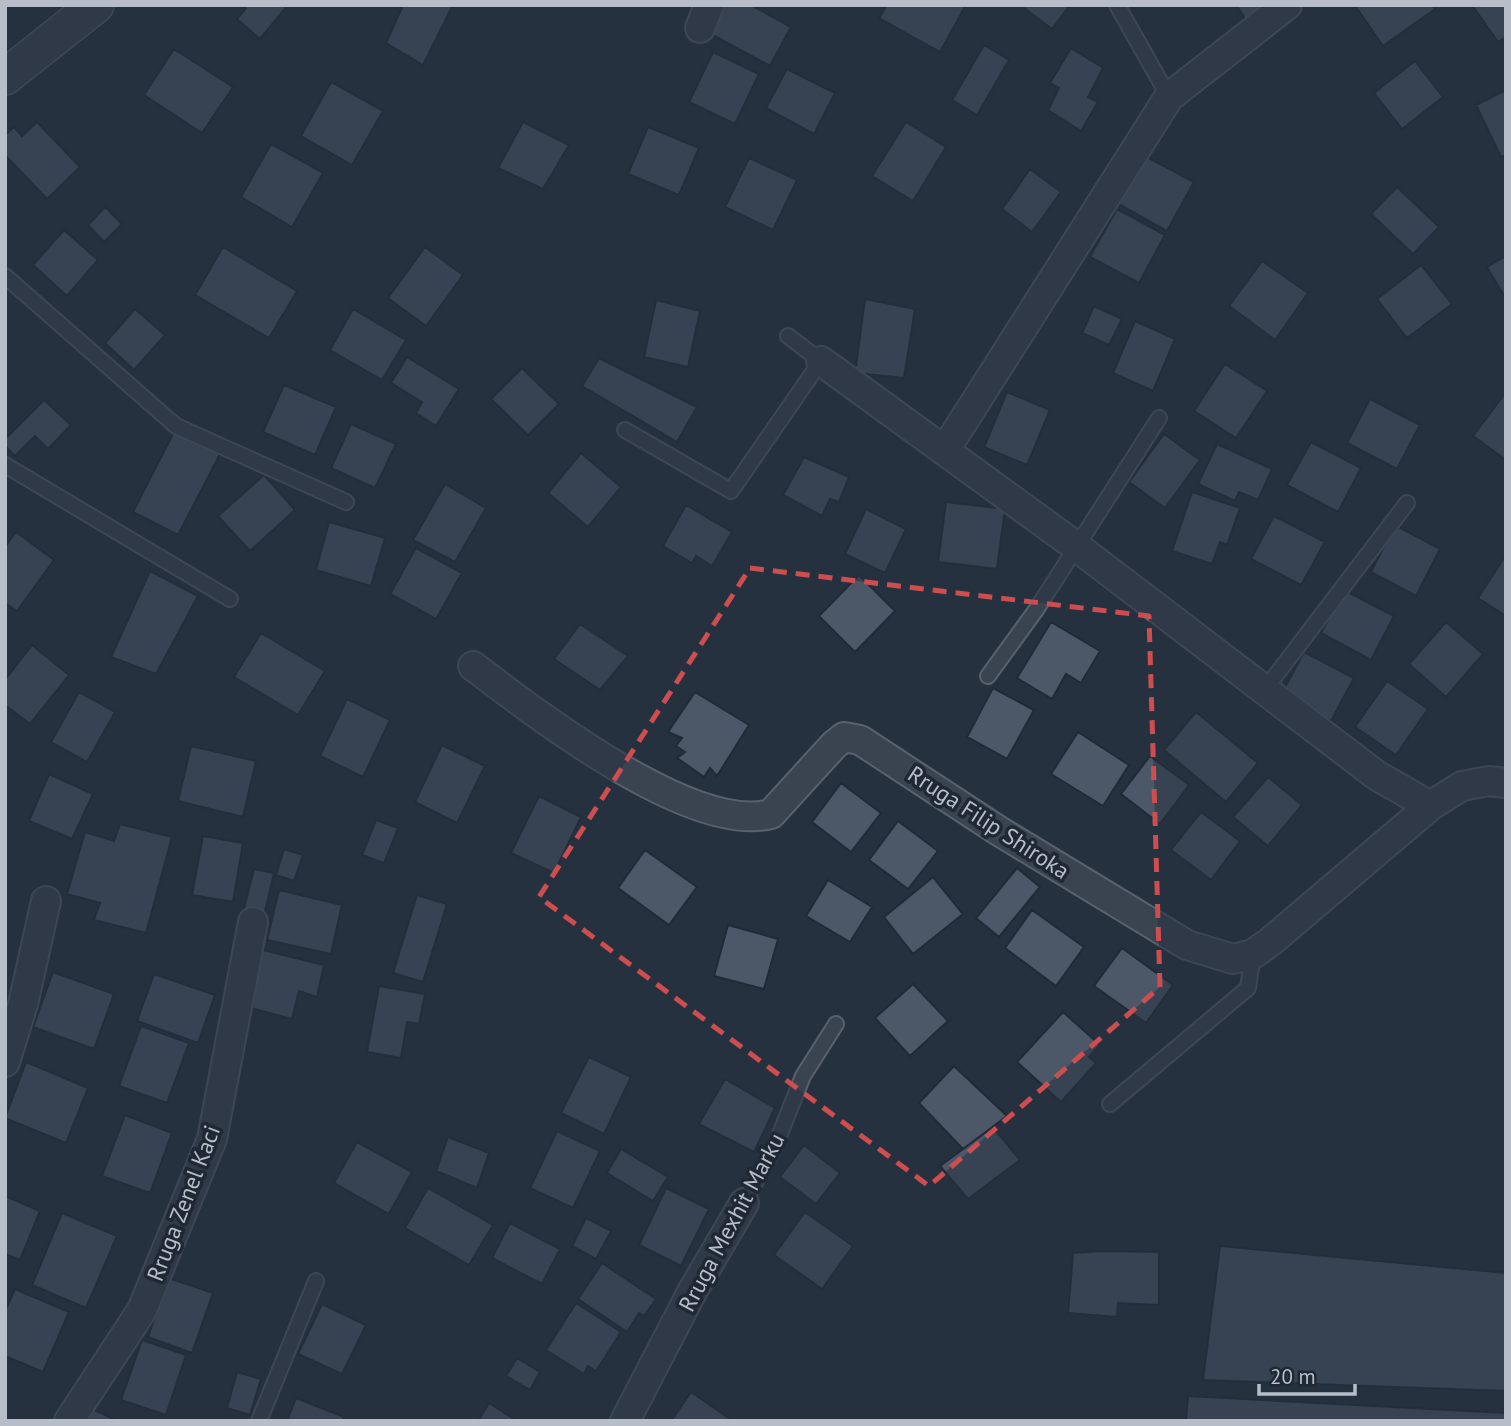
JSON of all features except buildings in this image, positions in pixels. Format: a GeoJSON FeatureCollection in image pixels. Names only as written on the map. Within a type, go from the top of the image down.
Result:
{"type":"FeatureCollection","features":[{"type":"Feature","properties":{"kind":"street"},"geometry":{"type":"LineString","coordinates":[[5,77],[96,5]]}},
{"type":"Feature","properties":{"kind":"street"},"geometry":{"type":"LineString","coordinates":[[945,450],[1169,97],[1287,5]]}},
{"type":"Feature","properties":{"kind":"street"},"geometry":{"type":"LineString","coordinates":[[821,360],[1266,688],[1376,775],[1430,806]]}},
{"type":"Feature","properties":{"kind":"street","name":"Rruga Filip Shiroka"},"geometry":{"type":"LineString","coordinates":[[473,666],[560,732],[616,766],[664,791],[739,815],[757,818],[771,814],[834,745],[844,737],[860,740],[999,831],[1187,946],[1233,959],[1253,954]]}},
{"type":"Feature","properties":{"kind":"street"},"geometry":{"type":"LineString","coordinates":[[1253,954],[1430,806],[1462,786],[1489,781],[1506,783]]}},
{"type":"Feature","properties":{"kind":"street"},"geometry":{"type":"LineString","coordinates":[[5,1062],[23,1004],[46,901]]}},
{"type":"Feature","properties":{"kind":"street","name":"Rruga Zenel Kaci"},"geometry":{"type":"LineString","coordinates":[[69,1421],[142,1310],[212,1139],[253,922]]}},
{"type":"Feature","properties":{"kind":"street","name":"Rruga Mexhit Marku"},"geometry":{"type":"LineString","coordinates":[[625,1421],[692,1292],[744,1203]]}},
{"type":"Feature","properties":{"kind":"lane"},"geometry":{"type":"LineString","coordinates":[[1116,5],[1169,97]]}},
{"type":"Feature","properties":{"kind":"lane"},"geometry":{"type":"LineString","coordinates":[[5,276],[176,426],[346,502]]}},
{"type":"Feature","properties":{"kind":"lane"},"geometry":{"type":"LineString","coordinates":[[625,430],[731,491],[821,360],[788,336]]}},
{"type":"Feature","properties":{"kind":"lane"},"geometry":{"type":"LineString","coordinates":[[988,676],[1077,547],[1159,418]]}},
{"type":"Feature","properties":{"kind":"lane"},"geometry":{"type":"LineString","coordinates":[[5,465],[230,599]]}},
{"type":"Feature","properties":{"kind":"lane"},"geometry":{"type":"LineString","coordinates":[[1266,688],[1407,503]]}},
{"type":"Feature","properties":{"kind":"lane"},"geometry":{"type":"LineString","coordinates":[[1110,1104],[1248,988],[1253,954]]}},
{"type":"Feature","properties":{"kind":"lane","name":"Rruga Mexhit Marku"},"geometry":{"type":"LineString","coordinates":[[744,1203],[776,1143],[803,1076],[836,1024]]}},
{"type":"Feature","properties":{"kind":"lane"},"geometry":{"type":"LineString","coordinates":[[259,1421],[316,1281]]}},
{"type":"Feature","properties":{"kind":"highlighted area"},"geometry":{"type":"Polygon","coordinates":[[[750,568],[1149,616],[1160,987],[929,1186],[539,897],[750,568]]]}}]}
